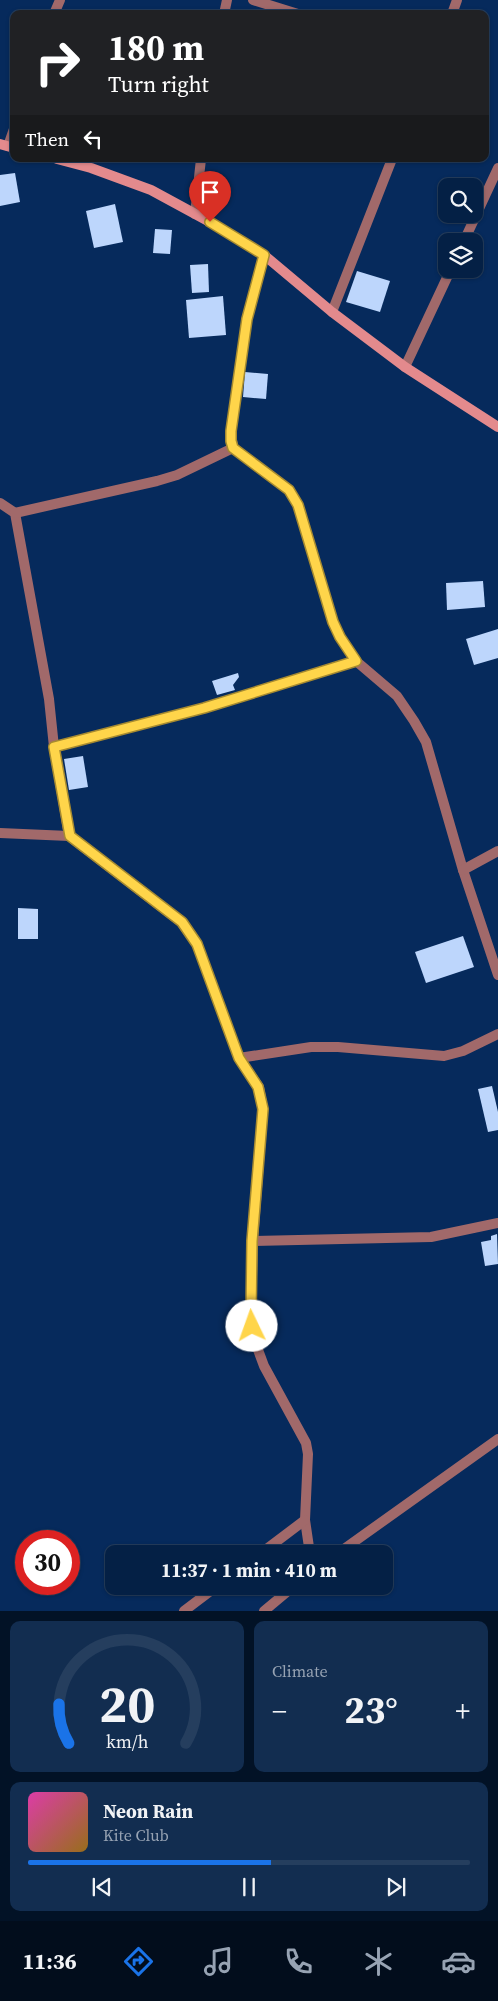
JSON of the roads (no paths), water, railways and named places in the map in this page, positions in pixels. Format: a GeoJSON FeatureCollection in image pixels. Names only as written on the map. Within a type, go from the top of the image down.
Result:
{"type":"FeatureCollection","features":[{"type":"Feature","properties":{"kind":"street"},"geometry":{"type":"LineString","coordinates":[[254,0],[285,10]]}},
{"type":"Feature","properties":{"kind":"street"},"geometry":{"type":"LineString","coordinates":[[69,162],[92,168],[151,190],[264,255],[332,312],[405,367],[498,427]]}},
{"type":"Feature","properties":{"kind":"street"},"geometry":{"type":"LineString","coordinates":[[195,214],[201,162]]}},
{"type":"Feature","properties":{"kind":"street"},"geometry":{"type":"LineString","coordinates":[[332,312],[391,162]]}},
{"type":"Feature","properties":{"kind":"street"},"geometry":{"type":"LineString","coordinates":[[468,233],[498,168]]}},
{"type":"Feature","properties":{"kind":"street"},"geometry":{"type":"LineString","coordinates":[[264,255],[247,319],[231,431],[233,448],[289,490],[298,505],[333,622],[340,637],[356,661],[397,696],[426,742],[463,870],[498,974]]}},
{"type":"Feature","properties":{"kind":"street"},"geometry":{"type":"LineString","coordinates":[[405,367],[447,278]]}},
{"type":"Feature","properties":{"kind":"street"},"geometry":{"type":"LineString","coordinates":[[15,513],[157,481],[177,474],[233,448]]}},
{"type":"Feature","properties":{"kind":"street"},"geometry":{"type":"LineString","coordinates":[[0,503],[15,513],[49,699],[54,747],[70,836]]}},
{"type":"Feature","properties":{"kind":"street"},"geometry":{"type":"LineString","coordinates":[[54,747],[204,708],[356,661]]}},
{"type":"Feature","properties":{"kind":"street"},"geometry":{"type":"LineString","coordinates":[[0,833],[70,836],[182,922],[197,944],[239,1058],[258,1087],[263,1109],[252,1241],[251,1314],[254,1339],[264,1366],[306,1443],[308,1454],[305,1520],[309,1545]]}},
{"type":"Feature","properties":{"kind":"street"},"geometry":{"type":"LineString","coordinates":[[463,870],[498,851]]}},
{"type":"Feature","properties":{"kind":"street"},"geometry":{"type":"LineString","coordinates":[[239,1058],[310,1047],[338,1047],[444,1056],[463,1051],[498,1034]]}},
{"type":"Feature","properties":{"kind":"street"},"geometry":{"type":"LineString","coordinates":[[252,1241],[431,1237],[498,1223]]}},
{"type":"Feature","properties":{"kind":"street"},"geometry":{"type":"LineString","coordinates":[[350,1545],[498,1439]]}},
{"type":"Feature","properties":{"kind":"street"},"geometry":{"type":"LineString","coordinates":[[272,1545],[305,1520]]}},
{"type":"Feature","properties":{"kind":"street"},"geometry":{"type":"LineString","coordinates":[[184,1611],[205,1595]]}},
{"type":"Feature","properties":{"kind":"street"},"geometry":{"type":"LineString","coordinates":[[264,1611],[283,1595]]}}]}
